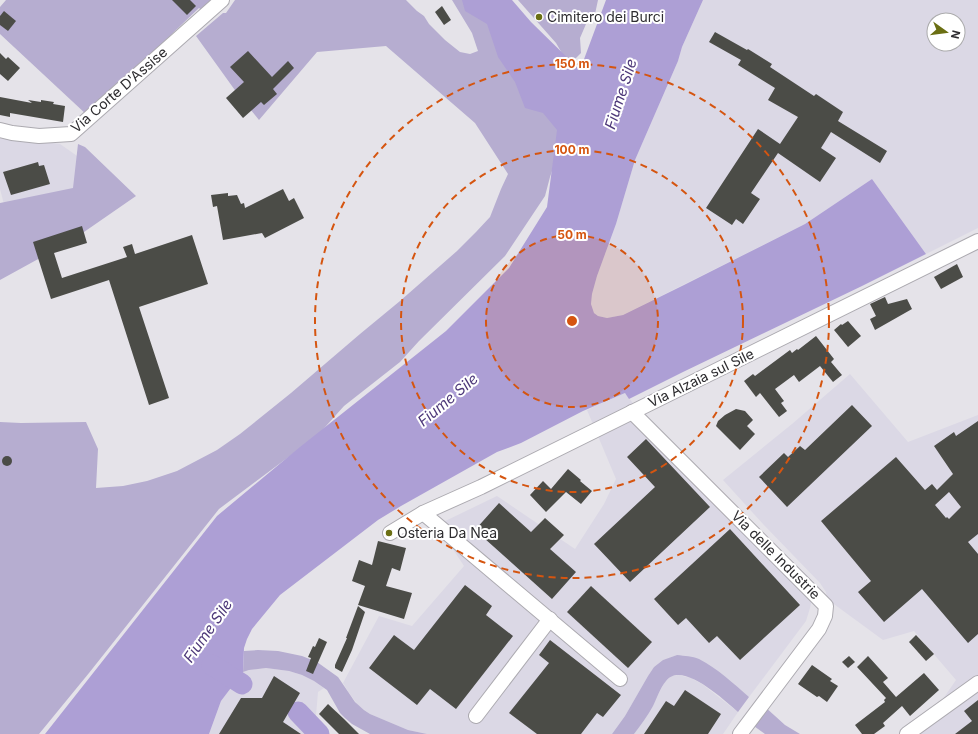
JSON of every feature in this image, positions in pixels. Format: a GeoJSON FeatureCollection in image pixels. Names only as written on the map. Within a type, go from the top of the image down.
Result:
{"type":"FeatureCollection","features":[{"type":"Feature","properties":{"kind":"street","name":"Via Corte D'Assise"},"geometry":{"type":"LineString","coordinates":[[0,130],[39,136],[71,134],[222,0]]}},
{"type":"Feature","properties":{"kind":"street","name":"Via Alzaia sul Sile"},"geometry":{"type":"LineString","coordinates":[[390,533],[423,512],[480,487],[978,241]]}},
{"type":"Feature","properties":{"kind":"street","name":"Via delle Industrie"},"geometry":{"type":"LineString","coordinates":[[632,412],[826,606],[820,629],[740,734]]}},
{"type":"Feature","properties":{"kind":"street"},"geometry":{"type":"LineString","coordinates":[[423,512],[620,679]]}},
{"type":"Feature","properties":{"kind":"street"},"geometry":{"type":"LineString","coordinates":[[476,716],[550,620]]}},
{"type":"Feature","properties":{"kind":"street"},"geometry":{"type":"LineString","coordinates":[[907,734],[978,683]]}},
{"type":"Feature","properties":{"kind":"shaded area"},"geometry":{"type":"Polygon","coordinates":[[[6,0],[217,0],[204,12],[199,8],[87,115],[0,34],[0,7],[6,0]]]}},
{"type":"Feature","properties":{"kind":"shaded area"},"geometry":{"type":"Polygon","coordinates":[[[235,0],[406,0],[424,16],[429,24],[445,40],[460,52],[470,54],[478,51],[472,33],[452,0],[477,0],[565,105],[556,159],[545,196],[505,256],[419,341],[400,362],[344,406],[318,435],[219,509],[39,734],[0,734],[0,422],[86,422],[98,449],[96,488],[123,486],[147,481],[177,471],[217,450],[240,434],[291,393],[457,251],[490,217],[508,174],[475,123],[386,46],[317,52],[259,120],[237,93],[196,36],[223,13],[226,13],[235,0]]]}},
{"type":"Feature","properties":{"kind":"shaded area"},"geometry":{"type":"Polygon","coordinates":[[[518,0],[598,0],[595,14],[586,24],[580,38],[581,53],[573,61],[566,60],[556,43],[518,0]]]}},
{"type":"Feature","properties":{"kind":"shaded area"},"geometry":{"type":"Polygon","coordinates":[[[703,0],[978,0],[978,228],[926,254],[872,179],[805,224],[623,315],[607,318],[598,316],[594,313],[591,304],[597,276],[616,224],[635,160],[678,61],[682,47],[703,0]]]}},
{"type":"Feature","properties":{"kind":"shaded area"},"geometry":{"type":"Polygon","coordinates":[[[0,136],[60,144],[90,165],[77,188],[5,208],[0,189],[0,136]]]}},
{"type":"Feature","properties":{"kind":"shaded area"},"geometry":{"type":"Polygon","coordinates":[[[78,144],[85,147],[136,196],[71,241],[0,280],[0,203],[73,188],[78,144]]]}},
{"type":"Feature","properties":{"kind":"shaded area"},"geometry":{"type":"Polygon","coordinates":[[[850,374],[908,442],[978,415],[978,734],[918,734],[956,680],[914,631],[883,640],[827,599],[826,592],[820,583],[723,480],[792,424],[850,374]]]}},
{"type":"Feature","properties":{"kind":"shaded area"},"geometry":{"type":"Polygon","coordinates":[[[625,393],[646,420],[810,599],[811,603],[806,621],[749,697],[715,670],[677,655],[663,660],[654,667],[625,716],[612,734],[427,734],[408,730],[370,714],[358,705],[343,683],[379,616],[412,626],[464,566],[437,525],[497,496],[575,549],[604,504],[616,479],[587,410],[625,393]]]}},
{"type":"Feature","properties":{"kind":"shaded area"},"geometry":{"type":"Polygon","coordinates":[[[244,651],[278,651],[302,656],[317,662],[338,677],[355,702],[370,714],[408,730],[427,734],[370,734],[352,724],[340,713],[327,690],[302,675],[289,671],[266,668],[243,672],[244,651]]]}},
{"type":"Feature","properties":{"kind":"shaded area"},"geometry":{"type":"Polygon","coordinates":[[[677,655],[694,657],[706,663],[725,676],[749,697],[738,712],[703,684],[682,675],[673,676],[666,681],[653,706],[634,734],[612,734],[625,716],[654,667],[663,660],[677,655]]]}},
{"type":"Feature","properties":{"kind":"shaded area"},"geometry":{"type":"Polygon","coordinates":[[[266,668],[289,671],[302,675],[324,688],[318,692],[315,727],[318,734],[209,734],[221,701],[243,672],[266,668]]]}},
{"type":"Feature","properties":{"kind":"shaded area"},"geometry":{"type":"Polygon","coordinates":[[[678,675],[691,678],[702,684],[738,712],[723,734],[634,734],[652,707],[665,681],[671,676],[678,675]]]}},
{"type":"Feature","properties":{"kind":"shaded area"},"geometry":{"type":"Polygon","coordinates":[[[764,706],[785,725],[800,734],[765,734],[751,724],[764,706]]]}},
{"type":"Feature","properties":{"kind":"water","name":"Fiume Sile"},"geometry":{"type":"Polygon","coordinates":[[[462,0],[512,0],[531,22],[580,70],[606,0],[703,0],[635,160],[616,224],[592,294],[591,304],[594,313],[598,316],[607,318],[623,315],[684,285],[805,224],[872,179],[926,254],[629,399],[625,393],[583,411],[521,443],[497,452],[378,520],[280,595],[252,629],[244,648],[243,672],[221,701],[209,734],[45,734],[217,516],[300,447],[446,331],[509,268],[547,207],[557,130],[543,113],[525,108],[515,82],[498,57],[487,24],[465,11],[462,0]]]}},
{"type":"Feature","properties":{"kind":"building"},"geometry":{"type":"Polygon","coordinates":[[[172,0],[190,0],[196,6],[187,15],[172,0]]]}},
{"type":"Feature","properties":{"kind":"building"},"geometry":{"type":"Polygon","coordinates":[[[442,6],[451,20],[444,25],[435,12],[442,6]]]}},
{"type":"Feature","properties":{"kind":"building"},"geometry":{"type":"Polygon","coordinates":[[[4,11],[16,21],[8,31],[0,25],[0,16],[4,11]]]}},
{"type":"Feature","properties":{"kind":"building"},"geometry":{"type":"Polygon","coordinates":[[[715,32],[747,50],[748,49],[772,64],[770,67],[814,96],[816,94],[843,112],[838,121],[887,151],[880,163],[831,132],[821,148],[836,158],[820,182],[778,153],[751,193],[760,199],[743,224],[736,219],[732,225],[706,208],[758,129],[780,144],[798,117],[768,100],[775,88],[738,65],[741,60],[709,42],[715,32]]]}},
{"type":"Feature","properties":{"kind":"building"},"geometry":{"type":"Polygon","coordinates":[[[248,51],[272,77],[288,61],[294,68],[273,89],[277,94],[264,105],[261,102],[243,118],[226,98],[244,82],[230,67],[248,51]]]}},
{"type":"Feature","properties":{"kind":"building"},"geometry":{"type":"Polygon","coordinates":[[[0,53],[6,59],[8,57],[20,68],[8,81],[0,74],[0,53]]]}},
{"type":"Feature","properties":{"kind":"building"},"geometry":{"type":"Polygon","coordinates":[[[0,97],[32,103],[28,100],[41,102],[41,100],[54,102],[53,104],[65,106],[63,122],[10,113],[10,117],[0,115],[0,97]]]}},
{"type":"Feature","properties":{"kind":"building"},"geometry":{"type":"Polygon","coordinates":[[[38,162],[39,166],[44,165],[50,184],[11,195],[3,172],[38,162]]]}},
{"type":"Feature","properties":{"kind":"building"},"geometry":{"type":"Polygon","coordinates":[[[283,189],[289,201],[294,198],[304,218],[265,238],[262,233],[223,240],[217,206],[213,207],[211,195],[228,193],[228,196],[237,195],[241,204],[244,203],[245,208],[283,189]]]}},
{"type":"Feature","properties":{"kind":"building"},"geometry":{"type":"Polygon","coordinates":[[[82,226],[87,243],[54,253],[62,278],[127,257],[123,247],[132,244],[135,254],[192,235],[208,284],[139,307],[169,398],[149,405],[109,280],[51,299],[33,242],[82,226]]]}},
{"type":"Feature","properties":{"kind":"building"},"geometry":{"type":"Polygon","coordinates":[[[957,264],[963,277],[941,289],[934,277],[957,264]]]}},
{"type":"Feature","properties":{"kind":"building"},"geometry":{"type":"Polygon","coordinates":[[[885,297],[888,304],[907,299],[912,309],[875,330],[870,319],[876,316],[870,304],[885,297]]]}},
{"type":"Feature","properties":{"kind":"building"},"geometry":{"type":"Polygon","coordinates":[[[848,321],[861,336],[848,347],[834,330],[841,324],[842,325],[848,321]]]}},
{"type":"Feature","properties":{"kind":"building"},"geometry":{"type":"Polygon","coordinates":[[[816,336],[834,359],[831,362],[842,375],[833,382],[820,366],[799,382],[794,375],[775,389],[784,401],[781,403],[787,411],[779,417],[760,393],[756,397],[744,381],[753,374],[755,376],[790,350],[792,353],[797,349],[798,350],[816,336]]]}},
{"type":"Feature","properties":{"kind":"building"},"geometry":{"type":"Polygon","coordinates":[[[852,405],[872,426],[787,507],[759,477],[784,453],[788,457],[800,446],[805,450],[852,405]]]}},
{"type":"Feature","properties":{"kind":"building"},"geometry":{"type":"Polygon","coordinates":[[[736,409],[745,411],[753,420],[747,426],[755,434],[740,450],[716,426],[718,421],[725,415],[736,409]]]}},
{"type":"Feature","properties":{"kind":"building"},"geometry":{"type":"Polygon","coordinates":[[[978,421],[978,534],[968,542],[978,554],[978,634],[968,643],[922,589],[884,622],[858,592],[871,581],[821,521],[896,457],[925,490],[932,484],[937,490],[953,474],[934,446],[954,432],[956,436],[978,421]],[[949,492],[935,505],[946,518],[947,517],[949,519],[961,507],[949,492]]]}},
{"type":"Feature","properties":{"kind":"building"},"geometry":{"type":"Polygon","coordinates":[[[646,439],[710,507],[630,582],[594,544],[655,487],[627,457],[646,439]]]}},
{"type":"Feature","properties":{"kind":"building"},"geometry":{"type":"Polygon","coordinates":[[[7,456],[12,461],[7,466],[2,461],[7,456]]]}},
{"type":"Feature","properties":{"kind":"building"},"geometry":{"type":"Polygon","coordinates":[[[568,469],[592,491],[581,504],[566,492],[546,512],[530,495],[543,481],[551,489],[568,469]]]}},
{"type":"Feature","properties":{"kind":"building"},"geometry":{"type":"Polygon","coordinates":[[[499,503],[531,532],[545,518],[564,535],[550,549],[576,572],[552,599],[475,530],[499,503]]]}},
{"type":"Feature","properties":{"kind":"building"},"geometry":{"type":"Polygon","coordinates":[[[730,529],[800,605],[740,660],[717,636],[709,643],[686,618],[678,625],[654,599],[730,529]]]}},
{"type":"Feature","properties":{"kind":"building"},"geometry":{"type":"Polygon","coordinates":[[[378,541],[406,548],[400,571],[392,568],[386,586],[412,593],[404,619],[358,605],[365,586],[352,581],[359,560],[372,565],[378,541]]]}},
{"type":"Feature","properties":{"kind":"building"},"geometry":{"type":"Polygon","coordinates":[[[465,585],[492,606],[486,615],[513,636],[456,709],[430,689],[417,705],[369,668],[394,635],[414,650],[465,585]]]}},
{"type":"Feature","properties":{"kind":"building"},"geometry":{"type":"Polygon","coordinates":[[[591,586],[652,642],[628,668],[567,612],[591,586]]]}},
{"type":"Feature","properties":{"kind":"building"},"geometry":{"type":"Polygon","coordinates":[[[358,606],[365,612],[352,650],[342,672],[335,668],[335,665],[347,638],[358,606]]]}},
{"type":"Feature","properties":{"kind":"building"},"geometry":{"type":"Polygon","coordinates":[[[916,635],[934,654],[926,661],[909,642],[916,635]]]}},
{"type":"Feature","properties":{"kind":"building"},"geometry":{"type":"Polygon","coordinates":[[[319,638],[327,642],[313,674],[306,671],[311,658],[308,657],[319,638]]]}},
{"type":"Feature","properties":{"kind":"building"},"geometry":{"type":"Polygon","coordinates":[[[550,640],[621,695],[603,717],[597,713],[581,734],[537,734],[509,713],[549,663],[539,655],[550,640]]]}},
{"type":"Feature","properties":{"kind":"building"},"geometry":{"type":"Polygon","coordinates":[[[849,656],[855,662],[848,668],[842,662],[849,656]]]}},
{"type":"Feature","properties":{"kind":"building"},"geometry":{"type":"Polygon","coordinates":[[[868,656],[888,678],[883,682],[896,697],[924,673],[939,690],[910,716],[902,706],[883,723],[885,726],[874,734],[862,734],[855,725],[885,702],[884,700],[886,698],[857,667],[868,656]]]}},
{"type":"Feature","properties":{"kind":"building"},"geometry":{"type":"Polygon","coordinates":[[[812,665],[832,679],[830,681],[838,686],[827,702],[798,684],[812,665]]]}},
{"type":"Feature","properties":{"kind":"building"},"geometry":{"type":"Polygon","coordinates":[[[274,676],[300,693],[283,722],[301,734],[219,734],[241,698],[262,698],[274,676]]]}},
{"type":"Feature","properties":{"kind":"building"},"geometry":{"type":"Polygon","coordinates":[[[685,690],[721,714],[708,734],[644,734],[666,701],[674,706],[685,690]]]}},
{"type":"Feature","properties":{"kind":"building"},"geometry":{"type":"Polygon","coordinates":[[[978,700],[978,734],[955,734],[972,721],[964,711],[978,700]]]}},
{"type":"Feature","properties":{"kind":"building"},"geometry":{"type":"Polygon","coordinates":[[[328,704],[359,734],[339,734],[319,714],[328,704]]]}},
{"type":"Feature","properties":{"kind":"waterway"},"geometry":{"type":"LineString","coordinates":[[212,665],[242,684]]}},
{"type":"Feature","properties":{"kind":"waterway"},"geometry":{"type":"LineString","coordinates":[[298,712],[319,734]]}},
{"type":"Feature","properties":{"kind":"place","name":"Cimitero dei Burci"},"geometry":{"type":"Point","coordinates":[539,17]}},
{"type":"Feature","properties":{"kind":"place","name":"Osteria Da Nea"},"geometry":{"type":"Point","coordinates":[389,533]}}]}
